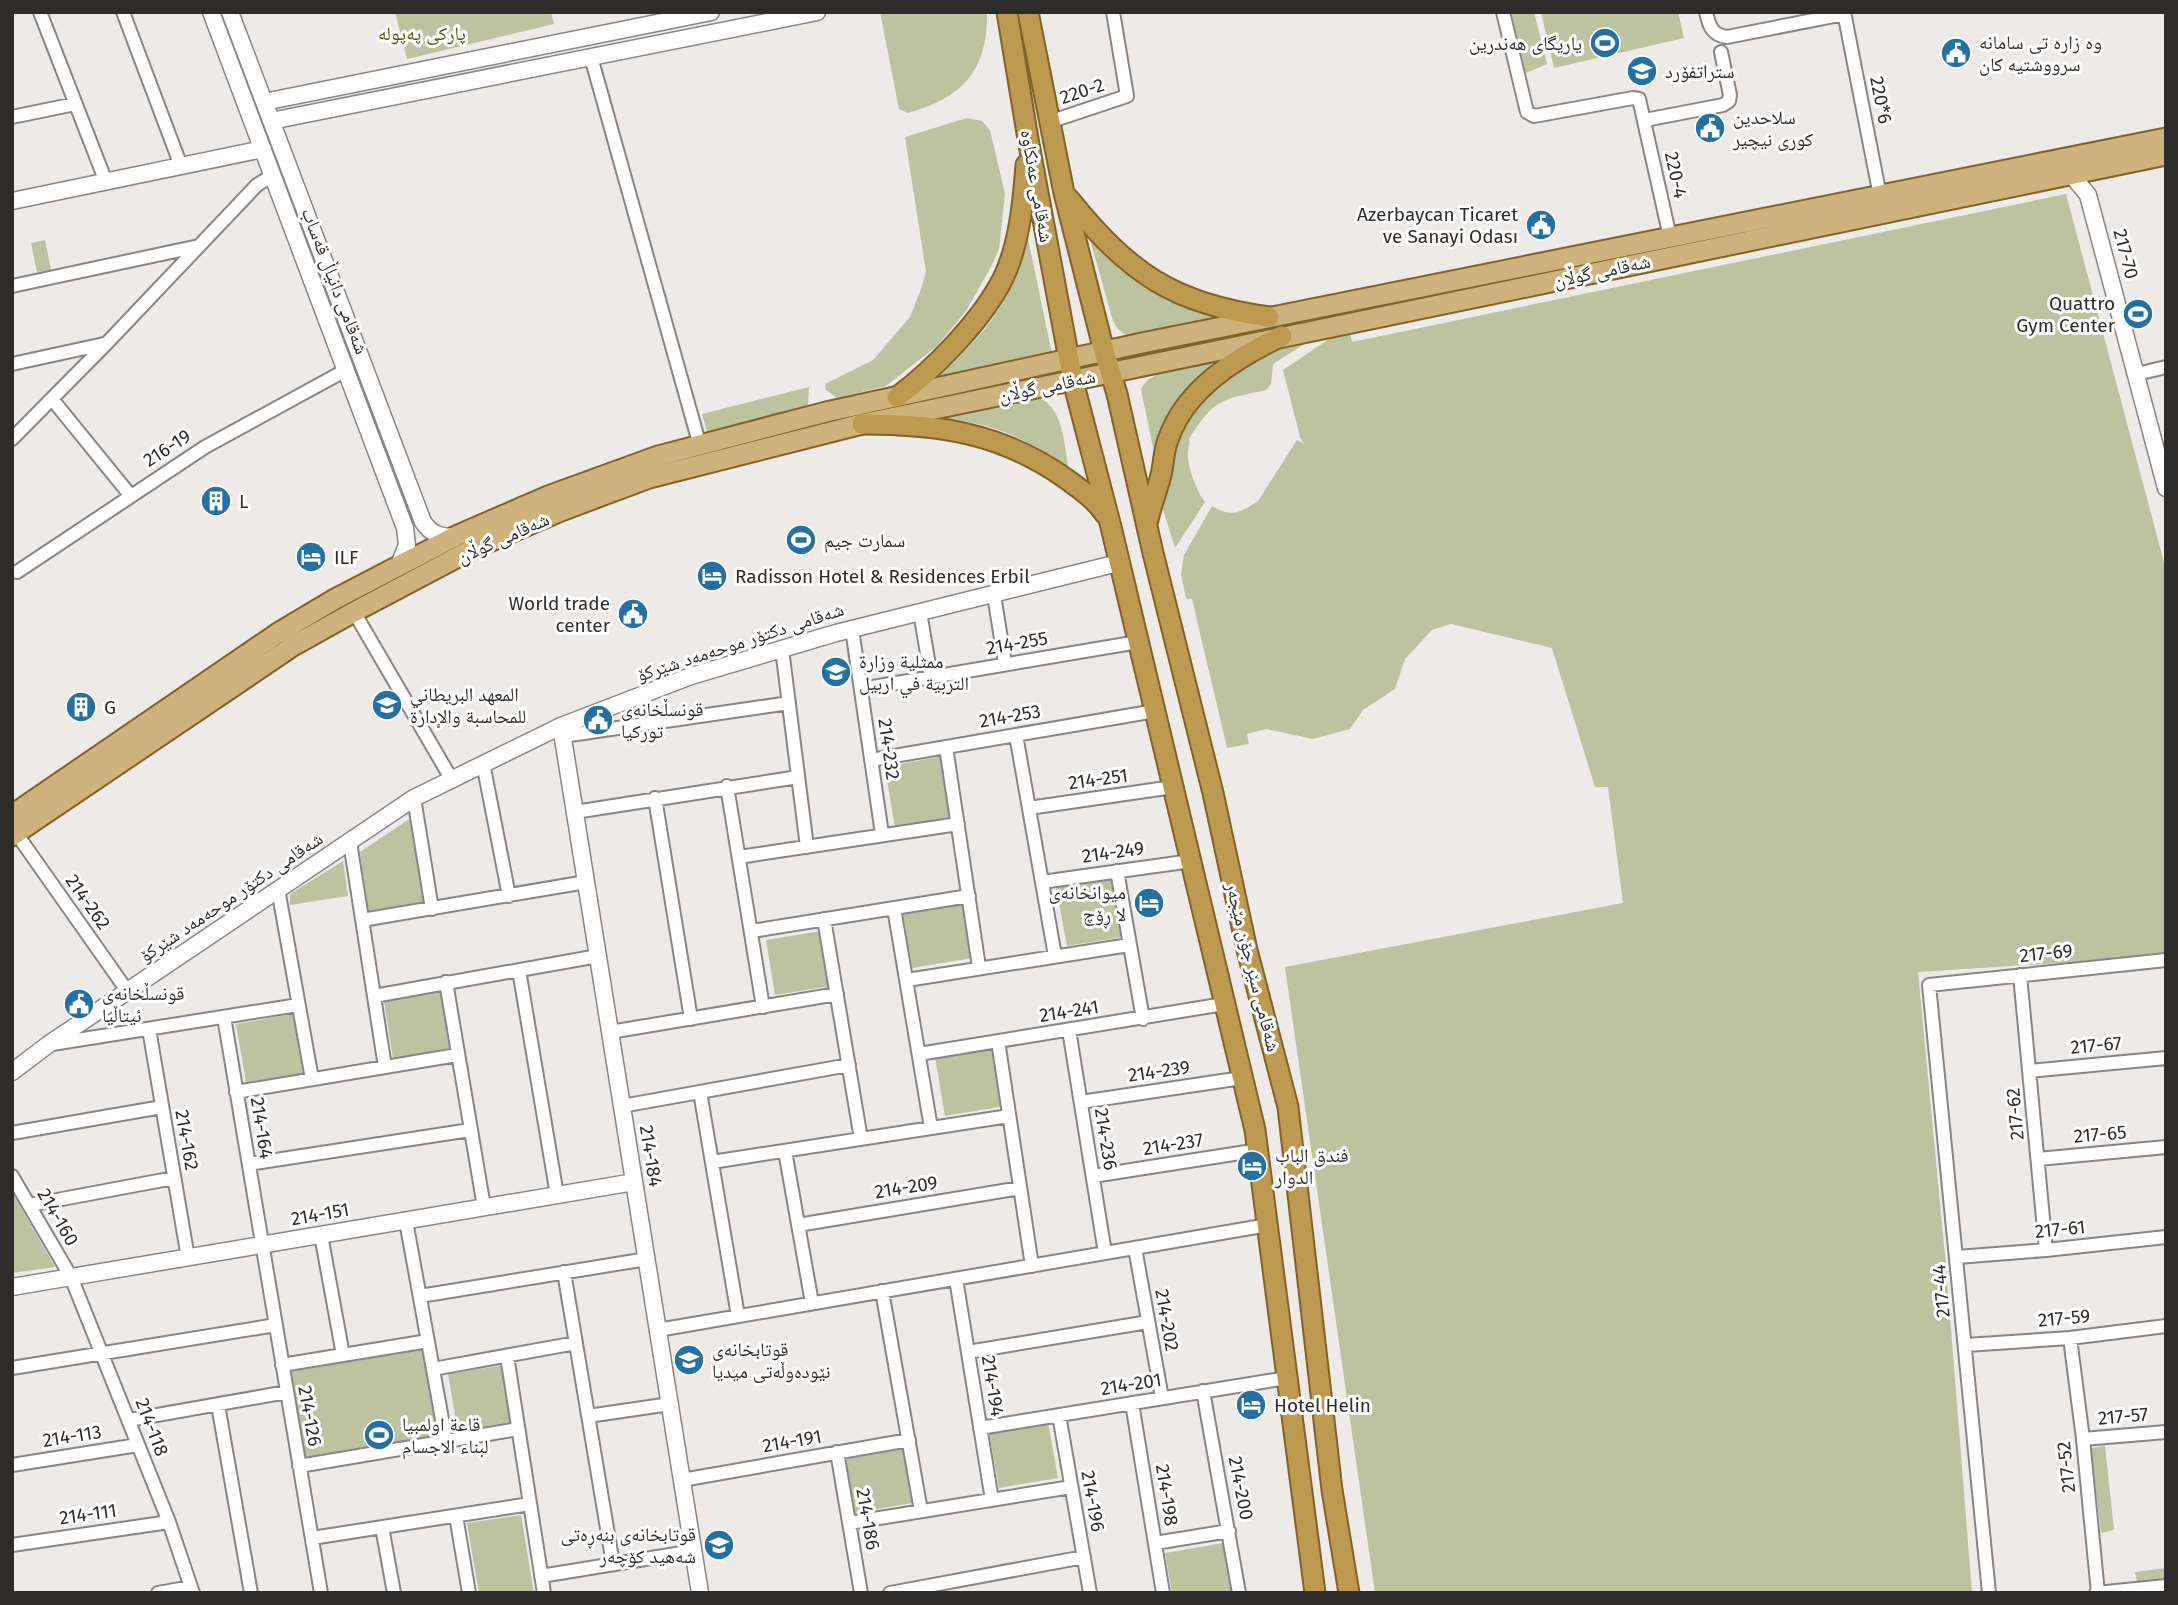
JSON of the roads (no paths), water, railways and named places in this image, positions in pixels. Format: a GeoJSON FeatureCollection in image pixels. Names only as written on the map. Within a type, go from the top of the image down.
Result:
{"type":"FeatureCollection","features":[{"type":"Feature","properties":{"kind":"highway","name":"شەقامی عەنکاوە"},"geometry":{"type":"LineString","coordinates":[[1007,12],[1069,360]]}},
{"type":"Feature","properties":{"kind":"highway","name":"شەقامی عەنکاوە"},"geometry":{"type":"LineString","coordinates":[[1028,12],[1064,193],[1104,351]]}},
{"type":"Feature","properties":{"kind":"highway"},"geometry":{"type":"LineString","coordinates":[[897,397],[913,385],[964,333],[1000,285],[1018,226],[1028,139]]}},
{"type":"Feature","properties":{"kind":"highway"},"geometry":{"type":"LineString","coordinates":[[1064,193],[1095,231],[1148,277],[1173,292],[1202,303],[1231,312],[1269,317]]}},
{"type":"Feature","properties":{"kind":"highway"},"geometry":{"type":"LineString","coordinates":[[1146,525],[1169,435],[1185,406],[1238,359],[1282,336]]}},
{"type":"Feature","properties":{"kind":"highway","name":"شەقامی سێر جۆن مێجەر"},"geometry":{"type":"LineString","coordinates":[[1104,351],[1117,394],[1146,525],[1213,793],[1247,950],[1287,1107],[1332,1490],[1349,1593]]}},
{"type":"Feature","properties":{"kind":"highway","name":"شەقامی سێر جۆن مێجەر"},"geometry":{"type":"LineString","coordinates":[[1069,360],[1259,1150],[1315,1593]]}},
{"type":"Feature","properties":{"kind":"highway"},"geometry":{"type":"LineString","coordinates":[[862,424],[940,427],[974,434],[1010,446],[1049,467],[1090,497],[1100,507],[1111,527]]}},
{"type":"Feature","properties":{"kind":"highway"},"geometry":{"type":"LineString","coordinates":[[1296,1448],[1300,1456],[1313,1461],[1328,1450]]}},
{"type":"Feature","properties":{"kind":"highway"},"geometry":{"type":"LineString","coordinates":[[1302,1495],[1304,1486],[1316,1479],[1325,1482],[1332,1490]]}},
{"type":"Feature","properties":{"kind":"main road","name":"شەقامی گوڵان"},"geometry":{"type":"LineString","coordinates":[[14,828],[293,646],[354,612],[473,549],[561,511],[649,478],[862,424],[1282,336],[1642,253],[1670,237],[2166,138]]}},
{"type":"Feature","properties":{"kind":"main road","name":"شەقامی گوڵان"},"geometry":{"type":"LineString","coordinates":[[14,828],[278,633],[335,599],[458,535],[548,496],[658,456],[826,412],[1269,317],[1642,253],[2166,155]]}},
{"type":"Feature","properties":{"kind":"street"},"geometry":{"type":"LineString","coordinates":[[40,12],[106,182]]}},
{"type":"Feature","properties":{"kind":"street"},"geometry":{"type":"LineString","coordinates":[[123,12],[181,166]]}},
{"type":"Feature","properties":{"kind":"street"},"geometry":{"type":"LineString","coordinates":[[264,102],[711,12]]}},
{"type":"Feature","properties":{"kind":"street"},"geometry":{"type":"LineString","coordinates":[[271,121],[817,12]]}},
{"type":"Feature","properties":{"kind":"street","name":"220-2"},"geometry":{"type":"LineString","coordinates":[[1049,122],[1127,96],[1113,12]]}},
{"type":"Feature","properties":{"kind":"street"},"geometry":{"type":"LineString","coordinates":[[1503,12],[1527,111],[1534,117],[1635,97],[1640,101],[1645,120],[1723,105],[1730,95],[1721,52]]}},
{"type":"Feature","properties":{"kind":"street"},"geometry":{"type":"LineString","coordinates":[[1706,12],[1711,29],[1718,35],[1727,37],[1844,13]]}},
{"type":"Feature","properties":{"kind":"street"},"geometry":{"type":"LineString","coordinates":[[1712,12],[1718,27],[1727,31],[1820,12]]}},
{"type":"Feature","properties":{"kind":"street","name":"شەقامی دانیاڵ قەساب"},"geometry":{"type":"LineString","coordinates":[[220,13],[264,102],[422,519]]}},
{"type":"Feature","properties":{"kind":"street","name":"شەقامی دانیاڵ قەساب"},"geometry":{"type":"LineString","coordinates":[[220,13],[263,149],[403,524],[407,545],[399,565]]}},
{"type":"Feature","properties":{"kind":"street","name":"220*6"},"geometry":{"type":"LineString","coordinates":[[1844,13],[1880,196]]}},
{"type":"Feature","properties":{"kind":"street"},"geometry":{"type":"LineString","coordinates":[[591,57],[700,446]]}},
{"type":"Feature","properties":{"kind":"street"},"geometry":{"type":"LineString","coordinates":[[12,117],[75,104]]}},
{"type":"Feature","properties":{"kind":"street","name":"220-4"},"geometry":{"type":"LineString","coordinates":[[1645,120],[1670,237]]}},
{"type":"Feature","properties":{"kind":"street"},"geometry":{"type":"LineString","coordinates":[[12,201],[263,149]]}},
{"type":"Feature","properties":{"kind":"street"},"geometry":{"type":"LineString","coordinates":[[2088,195],[2095,173],[2100,168]]}},
{"type":"Feature","properties":{"kind":"street","name":"217-70"},"geometry":{"type":"LineString","coordinates":[[2068,174],[2088,195],[2166,488]]}},
{"type":"Feature","properties":{"kind":"street"},"geometry":{"type":"LineString","coordinates":[[12,439],[257,185],[273,175]]}},
{"type":"Feature","properties":{"kind":"street"},"geometry":{"type":"LineString","coordinates":[[12,286],[199,246]]}},
{"type":"Feature","properties":{"kind":"street"},"geometry":{"type":"LineString","coordinates":[[12,364],[106,344]]}},
{"type":"Feature","properties":{"kind":"street"},"geometry":{"type":"LineString","coordinates":[[2137,374],[2166,366]]}},
{"type":"Feature","properties":{"kind":"street","name":"216-19"},"geometry":{"type":"LineString","coordinates":[[17,572],[213,442],[346,370]]}},
{"type":"Feature","properties":{"kind":"street"},"geometry":{"type":"LineString","coordinates":[[52,399],[130,495]]}},
{"type":"Feature","properties":{"kind":"street"},"geometry":{"type":"LineString","coordinates":[[403,524],[412,529],[419,526],[422,519]]}},
{"type":"Feature","properties":{"kind":"street"},"geometry":{"type":"LineString","coordinates":[[422,519],[426,527],[435,534],[450,537],[458,535]]}},
{"type":"Feature","properties":{"kind":"street","name":"شەقامی دکتۆر موحەمەد شێرکۆ"},"geometry":{"type":"LineString","coordinates":[[12,1072],[49,1044],[414,797],[483,763],[691,676],[852,629],[1118,563]]}},
{"type":"Feature","properties":{"kind":"street"},"geometry":{"type":"LineString","coordinates":[[993,595],[1005,664]]}},
{"type":"Feature","properties":{"kind":"street"},"geometry":{"type":"LineString","coordinates":[[354,612],[452,780]]}},
{"type":"Feature","properties":{"kind":"street"},"geometry":{"type":"LineString","coordinates":[[920,612],[931,677]]}},
{"type":"Feature","properties":{"kind":"street","name":"214-232"},"geometry":{"type":"LineString","coordinates":[[852,629],[882,834]]}},
{"type":"Feature","properties":{"kind":"street","name":"214-255"},"geometry":{"type":"LineString","coordinates":[[861,689],[1138,642]]}},
{"type":"Feature","properties":{"kind":"street"},"geometry":{"type":"LineString","coordinates":[[782,649],[807,847]]}},
{"type":"Feature","properties":{"kind":"street"},"geometry":{"type":"LineString","coordinates":[[562,731],[789,703]]}},
{"type":"Feature","properties":{"kind":"street","name":"214-253"},"geometry":{"type":"LineString","coordinates":[[871,760],[1155,711]]}},
{"type":"Feature","properties":{"kind":"street","name":"214-184"},"geometry":{"type":"LineString","coordinates":[[562,731],[700,1593]]}},
{"type":"Feature","properties":{"kind":"street"},"geometry":{"type":"LineString","coordinates":[[1016,735],[1055,956]]}},
{"type":"Feature","properties":{"kind":"street"},"geometry":{"type":"LineString","coordinates":[[946,747],[979,967]]}},
{"type":"Feature","properties":{"kind":"street"},"geometry":{"type":"LineString","coordinates":[[483,763],[509,896]]}},
{"type":"Feature","properties":{"kind":"street"},"geometry":{"type":"LineString","coordinates":[[575,812],[798,776]]}},
{"type":"Feature","properties":{"kind":"street"},"geometry":{"type":"LineString","coordinates":[[727,786],[763,1007]]}},
{"type":"Feature","properties":{"kind":"street","name":"214-251"},"geometry":{"type":"LineString","coordinates":[[1028,808],[1173,787]]}},
{"type":"Feature","properties":{"kind":"street"},"geometry":{"type":"LineString","coordinates":[[414,797],[432,909]]}},
{"type":"Feature","properties":{"kind":"street"},"geometry":{"type":"LineString","coordinates":[[655,798],[691,1019]]}},
{"type":"Feature","properties":{"kind":"street"},"geometry":{"type":"LineString","coordinates":[[739,857],[958,824]]}},
{"type":"Feature","properties":{"kind":"street","name":"214-262"},"geometry":{"type":"LineString","coordinates":[[14,828],[128,992]]}},
{"type":"Feature","properties":{"kind":"street"},"geometry":{"type":"LineString","coordinates":[[351,842],[385,1067]]}},
{"type":"Feature","properties":{"kind":"street","name":"214-249"},"geometry":{"type":"LineString","coordinates":[[1042,882],[1191,860]]}},
{"type":"Feature","properties":{"kind":"street"},"geometry":{"type":"LineString","coordinates":[[1117,871],[1143,1019]]}},
{"type":"Feature","properties":{"kind":"street"},"geometry":{"type":"LineString","coordinates":[[362,920],[586,882]]}},
{"type":"Feature","properties":{"kind":"street"},"geometry":{"type":"LineString","coordinates":[[278,889],[312,1079]]}},
{"type":"Feature","properties":{"kind":"street"},"geometry":{"type":"LineString","coordinates":[[751,931],[969,896]]}},
{"type":"Feature","properties":{"kind":"street"},"geometry":{"type":"LineString","coordinates":[[894,908],[931,1128]]}},
{"type":"Feature","properties":{"kind":"street"},"geometry":{"type":"LineString","coordinates":[[824,919],[862,1139]]}},
{"type":"Feature","properties":{"kind":"street"},"geometry":{"type":"LineString","coordinates":[[906,980],[1129,945]]}},
{"type":"Feature","properties":{"kind":"street"},"geometry":{"type":"LineString","coordinates":[[374,996],[598,956]]}},
{"type":"Feature","properties":{"kind":"street","name":"217-69"},"geometry":{"type":"LineString","coordinates":[[1929,985],[2166,960]]}},
{"type":"Feature","properties":{"kind":"street"},"geometry":{"type":"LineString","coordinates":[[519,970],[557,1195]]}},
{"type":"Feature","properties":{"kind":"street","name":"217-62"},"geometry":{"type":"LineString","coordinates":[[2020,975],[2046,1250]]}},
{"type":"Feature","properties":{"kind":"street"},"geometry":{"type":"LineString","coordinates":[[446,982],[484,1208]]}},
{"type":"Feature","properties":{"kind":"street","name":"217-44"},"geometry":{"type":"LineString","coordinates":[[1929,985],[1989,1593]]}},
{"type":"Feature","properties":{"kind":"street"},"geometry":{"type":"LineString","coordinates":[[610,1032],[837,994]]}},
{"type":"Feature","properties":{"kind":"street","name":"214-241"},"geometry":{"type":"LineString","coordinates":[[919,1054],[1224,1004]]}},
{"type":"Feature","properties":{"kind":"street"},"geometry":{"type":"LineString","coordinates":[[49,1044],[298,1005]]}},
{"type":"Feature","properties":{"kind":"street","name":"214-164"},"geometry":{"type":"LineString","coordinates":[[224,1017],[262,1245]]}},
{"type":"Feature","properties":{"kind":"street","name":"214-162"},"geometry":{"type":"LineString","coordinates":[[149,1029],[187,1258]]}},
{"type":"Feature","properties":{"kind":"street","name":"214-236"},"geometry":{"type":"LineString","coordinates":[[1069,1030],[1105,1253]]}},
{"type":"Feature","properties":{"kind":"street"},"geometry":{"type":"LineString","coordinates":[[998,1041],[1032,1266]]}},
{"type":"Feature","properties":{"kind":"street"},"geometry":{"type":"LineString","coordinates":[[236,1091],[457,1055]]}},
{"type":"Feature","properties":{"kind":"street","name":"217-67"},"geometry":{"type":"LineString","coordinates":[[2030,1071],[2166,1058]]}},
{"type":"Feature","properties":{"kind":"street"},"geometry":{"type":"LineString","coordinates":[[622,1106],[849,1065]]}},
{"type":"Feature","properties":{"kind":"street","name":"214-239"},"geometry":{"type":"LineString","coordinates":[[1081,1102],[1242,1079]]}},
{"type":"Feature","properties":{"kind":"street"},"geometry":{"type":"LineString","coordinates":[[701,1092],[737,1316]]}},
{"type":"Feature","properties":{"kind":"street"},"geometry":{"type":"LineString","coordinates":[[12,1133],[162,1107]]}},
{"type":"Feature","properties":{"kind":"street"},"geometry":{"type":"LineString","coordinates":[[712,1162],[1009,1116]]}},
{"type":"Feature","properties":{"kind":"street"},"geometry":{"type":"LineString","coordinates":[[249,1164],[470,1130]]}},
{"type":"Feature","properties":{"kind":"street","name":"217-65"},"geometry":{"type":"LineString","coordinates":[[2038,1159],[2166,1147]]}},
{"type":"Feature","properties":{"kind":"street","name":"214-237"},"geometry":{"type":"LineString","coordinates":[[1093,1176],[1259,1150]]}},
{"type":"Feature","properties":{"kind":"street"},"geometry":{"type":"LineString","coordinates":[[785,1152],[812,1303]]}},
{"type":"Feature","properties":{"kind":"street","name":"214-160"},"geometry":{"type":"LineString","coordinates":[[12,1176],[71,1277]]}},
{"type":"Feature","properties":{"kind":"street"},"geometry":{"type":"LineString","coordinates":[[30,1205],[174,1178]]}},
{"type":"Feature","properties":{"kind":"street","name":"214-151"},"geometry":{"type":"LineString","coordinates":[[12,1287],[634,1182]]}},
{"type":"Feature","properties":{"kind":"street","name":"214-209"},"geometry":{"type":"LineString","coordinates":[[798,1225],[1020,1188]]}},
{"type":"Feature","properties":{"kind":"street"},"geometry":{"type":"LineString","coordinates":[[406,1221],[446,1441]]}},
{"type":"Feature","properties":{"kind":"street"},"geometry":{"type":"LineString","coordinates":[[658,1330],[1268,1225]]}},
{"type":"Feature","properties":{"kind":"street"},"geometry":{"type":"LineString","coordinates":[[321,1235],[343,1355]]}},
{"type":"Feature","properties":{"kind":"street","name":"217-61"},"geometry":{"type":"LineString","coordinates":[[1957,1257],[2166,1237]]}},
{"type":"Feature","properties":{"kind":"street","name":"214-126"},"geometry":{"type":"LineString","coordinates":[[262,1245],[321,1593]]}},
{"type":"Feature","properties":{"kind":"street","name":"214-202"},"geometry":{"type":"LineString","coordinates":[[1135,1248],[1162,1398]]}},
{"type":"Feature","properties":{"kind":"street"},"geometry":{"type":"LineString","coordinates":[[420,1296],[647,1259]]}},
{"type":"Feature","properties":{"kind":"street"},"geometry":{"type":"LineString","coordinates":[[564,1272],[613,1564]]}},
{"type":"Feature","properties":{"kind":"street","name":"214-118"},"geometry":{"type":"LineString","coordinates":[[71,1277],[169,1522],[192,1590]]}},
{"type":"Feature","properties":{"kind":"street","name":"214-194"},"geometry":{"type":"LineString","coordinates":[[956,1279],[992,1500]]}},
{"type":"Feature","properties":{"kind":"street"},"geometry":{"type":"LineString","coordinates":[[883,1291],[921,1511]]}},
{"type":"Feature","properties":{"kind":"street"},"geometry":{"type":"LineString","coordinates":[[968,1352],[1148,1322]]}},
{"type":"Feature","properties":{"kind":"street"},"geometry":{"type":"LineString","coordinates":[[12,1368],[276,1325]]}},
{"type":"Feature","properties":{"kind":"street","name":"217-59"},"geometry":{"type":"LineString","coordinates":[[1966,1345],[2070,1338],[2166,1326]]}},
{"type":"Feature","properties":{"kind":"street","name":"217-52"},"geometry":{"type":"LineString","coordinates":[[2070,1338],[2083,1439],[2097,1593]]}},
{"type":"Feature","properties":{"kind":"street"},"geometry":{"type":"LineString","coordinates":[[282,1365],[428,1341]]}},
{"type":"Feature","properties":{"kind":"street"},"geometry":{"type":"LineString","coordinates":[[433,1369],[576,1343]]}},
{"type":"Feature","properties":{"kind":"street"},"geometry":{"type":"LineString","coordinates":[[507,1356],[544,1593]]}},
{"type":"Feature","properties":{"kind":"street","name":"214-201"},"geometry":{"type":"LineString","coordinates":[[980,1428],[1287,1378]]}},
{"type":"Feature","properties":{"kind":"street","name":"214-200"},"geometry":{"type":"LineString","coordinates":[[1203,1391],[1240,1593]]}},
{"type":"Feature","properties":{"kind":"street"},"geometry":{"type":"LineString","coordinates":[[129,1420],[287,1392]]}},
{"type":"Feature","properties":{"kind":"street","name":"214-198"},"geometry":{"type":"LineString","coordinates":[[1132,1403],[1164,1593]]}},
{"type":"Feature","properties":{"kind":"street"},"geometry":{"type":"LineString","coordinates":[[218,1405],[251,1593]]}},
{"type":"Feature","properties":{"kind":"street"},"geometry":{"type":"LineString","coordinates":[[588,1416],[670,1405]]}},
{"type":"Feature","properties":{"kind":"street","name":"214-196"},"geometry":{"type":"LineString","coordinates":[[1059,1415],[1090,1593]]}},
{"type":"Feature","properties":{"kind":"street"},"geometry":{"type":"LineString","coordinates":[[299,1466],[518,1429]]}},
{"type":"Feature","properties":{"kind":"street","name":"217-57"},"geometry":{"type":"LineString","coordinates":[[2083,1439],[2166,1432]]}},
{"type":"Feature","properties":{"kind":"street","name":"214-191"},"geometry":{"type":"LineString","coordinates":[[682,1480],[909,1440]]}},
{"type":"Feature","properties":{"kind":"street","name":"214-113"},"geometry":{"type":"LineString","coordinates":[[12,1465],[138,1445]]}},
{"type":"Feature","properties":{"kind":"street","name":"214-186"},"geometry":{"type":"LineString","coordinates":[[837,1452],[861,1593]]}},
{"type":"Feature","properties":{"kind":"street"},"geometry":{"type":"LineString","coordinates":[[849,1523],[1071,1487]]}},
{"type":"Feature","properties":{"kind":"street"},"geometry":{"type":"LineString","coordinates":[[312,1538],[530,1504]]}},
{"type":"Feature","properties":{"kind":"street"},"geometry":{"type":"LineString","coordinates":[[456,1516],[469,1593]]}},
{"type":"Feature","properties":{"kind":"street","name":"214-111"},"geometry":{"type":"LineString","coordinates":[[12,1545],[169,1522]]}},
{"type":"Feature","properties":{"kind":"street"},"geometry":{"type":"LineString","coordinates":[[382,1527],[394,1593]]}},
{"type":"Feature","properties":{"kind":"street"},"geometry":{"type":"LineString","coordinates":[[1155,1543],[1229,1531]]}},
{"type":"Feature","properties":{"kind":"street"},"geometry":{"type":"LineString","coordinates":[[541,1576],[694,1551]]}},
{"type":"Feature","properties":{"kind":"street"},"geometry":{"type":"LineString","coordinates":[[890,1593],[1083,1557]]}},
{"type":"Feature","properties":{"kind":"street"},"geometry":{"type":"LineString","coordinates":[[2097,1593],[2166,1586]]}},
{"type":"Feature","properties":{"kind":"street"},"geometry":{"type":"LineString","coordinates":[[158,1593],[192,1590]]}},
{"type":"Feature","properties":{"kind":"place","name":"یاریگای هەندرین"},"geometry":{"type":"Point","coordinates":[1605,43]}},
{"type":"Feature","properties":{"kind":"place","name":"وه زاره تى سامانه سرووشتيه كان"},"geometry":{"type":"Point","coordinates":[1956,53]}},
{"type":"Feature","properties":{"kind":"place","name":"ستراتفۆرد"},"geometry":{"type":"Point","coordinates":[1642,71]}},
{"type":"Feature","properties":{"kind":"place","name":"سلاحدین كوری نیچیر"},"geometry":{"type":"Point","coordinates":[1710,128]}},
{"type":"Feature","properties":{"kind":"place","name":"Azerbaycan Ticaret ve Sanayi Odası"},"geometry":{"type":"Point","coordinates":[1541,225]}},
{"type":"Feature","properties":{"kind":"place","name":"Quattro Gym Center"},"geometry":{"type":"Point","coordinates":[2138,314]}},
{"type":"Feature","properties":{"kind":"place","name":"L"},"geometry":{"type":"Point","coordinates":[216,501]}},
{"type":"Feature","properties":{"kind":"place","name":"سمارت جیم"},"geometry":{"type":"Point","coordinates":[801,540]}},
{"type":"Feature","properties":{"kind":"place","name":"ILF"},"geometry":{"type":"Point","coordinates":[311,557]}},
{"type":"Feature","properties":{"kind":"place","name":"Radisson Hotel & Residences Erbil"},"geometry":{"type":"Point","coordinates":[712,576]}},
{"type":"Feature","properties":{"kind":"place","name":"World trade center"},"geometry":{"type":"Point","coordinates":[633,614]}},
{"type":"Feature","properties":{"kind":"place","name":"ممثلية وزارة التربية في اربيل"},"geometry":{"type":"Point","coordinates":[836,672]}},
{"type":"Feature","properties":{"kind":"place","name":"المعهد البريطاني للمحاسبة والإدارة"},"geometry":{"type":"Point","coordinates":[387,705]}},
{"type":"Feature","properties":{"kind":"place","name":"G"},"geometry":{"type":"Point","coordinates":[81,707]}},
{"type":"Feature","properties":{"kind":"place","name":"قونسڵخانەی تورکیا"},"geometry":{"type":"Point","coordinates":[598,720]}},
{"type":"Feature","properties":{"kind":"place","name":"میوانخانەی لا ڕۆچ"},"geometry":{"type":"Point","coordinates":[1149,903]}},
{"type":"Feature","properties":{"kind":"place","name":"قونسڵخانەی ئیتاڵیا"},"geometry":{"type":"Point","coordinates":[79,1004]}},
{"type":"Feature","properties":{"kind":"place","name":"فندق الباب الدوار"},"geometry":{"type":"Point","coordinates":[1252,1166]}},
{"type":"Feature","properties":{"kind":"place","name":"قوتابخانەی نێودەوڵەتی میدیا"},"geometry":{"type":"Point","coordinates":[689,1360]}},
{"type":"Feature","properties":{"kind":"place","name":"Hotel Helin"},"geometry":{"type":"Point","coordinates":[1251,1405]}},
{"type":"Feature","properties":{"kind":"place","name":"قاعة اولمبيا لبناء الاجسام"},"geometry":{"type":"Point","coordinates":[379,1435]}},
{"type":"Feature","properties":{"kind":"place","name":"قوتابخانەی بنەڕەتی شەهید کۆچەر"},"geometry":{"type":"Point","coordinates":[719,1545]}},
{"type":"Feature","properties":{"kind":"park label","name":"پارکی پەپولە"},"geometry":{"type":"Point","coordinates":[422,33]}}]}
